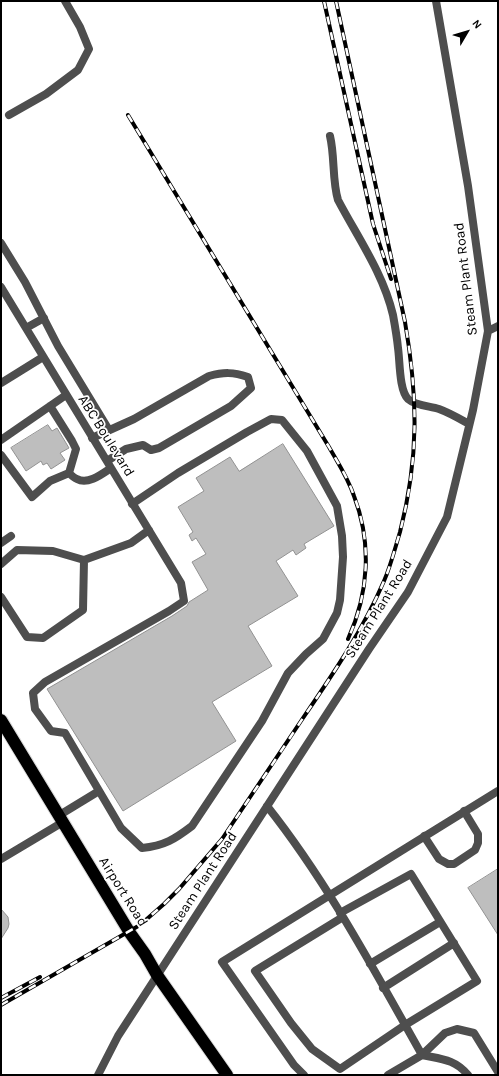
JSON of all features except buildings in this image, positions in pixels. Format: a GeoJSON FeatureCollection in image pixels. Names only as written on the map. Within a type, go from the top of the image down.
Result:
{"type":"FeatureCollection","features":[{"type":"Feature","properties":{"kind":"highway","name":"Airport Road"},"geometry":{"type":"LineString","coordinates":[[1,720],[130,933],[145,954],[157,975],[227,1075]]}},
{"type":"Feature","properties":{"kind":"street"},"geometry":{"type":"LineString","coordinates":[[8,115],[46,94],[78,70],[89,49],[80,27],[65,1]]}},
{"type":"Feature","properties":{"kind":"street","name":"Steam Plant Road"},"geometry":{"type":"LineString","coordinates":[[98,1075],[118,1036],[157,975],[369,649],[408,592],[448,518],[470,424],[488,331],[468,186],[436,1]]}},
{"type":"Feature","properties":{"kind":"street"},"geometry":{"type":"LineString","coordinates":[[330,136],[334,162],[335,190],[338,200],[377,269],[388,296],[398,346],[404,394],[408,399],[415,403],[441,409],[470,424]]}},
{"type":"Feature","properties":{"kind":"street"},"geometry":{"type":"LineString","coordinates":[[2,246],[25,282],[78,379],[109,430]]}},
{"type":"Feature","properties":{"kind":"street","name":"ABC Boulevard"},"geometry":{"type":"LineString","coordinates":[[1,287],[180,583],[184,601],[45,682],[33,693],[35,709],[51,731],[65,733],[99,791]]}},
{"type":"Feature","properties":{"kind":"street"},"geometry":{"type":"LineString","coordinates":[[26,328],[44,318]]}},
{"type":"Feature","properties":{"kind":"street"},"geometry":{"type":"LineString","coordinates":[[488,331],[498,326]]}},
{"type":"Feature","properties":{"kind":"street"},"geometry":{"type":"LineString","coordinates":[[1,383],[43,357]]}},
{"type":"Feature","properties":{"kind":"street"},"geometry":{"type":"LineString","coordinates":[[69,473],[82,481],[95,478],[126,449],[143,445],[151,450],[159,448],[231,406],[251,388],[248,377],[238,373],[222,372],[209,376],[134,419],[92,438]]}},
{"type":"Feature","properties":{"kind":"street"},"geometry":{"type":"LineString","coordinates":[[1,440],[66,395]]}},
{"type":"Feature","properties":{"kind":"street"},"geometry":{"type":"LineString","coordinates":[[50,406],[76,449],[69,473]]}},
{"type":"Feature","properties":{"kind":"street"},"geometry":{"type":"LineString","coordinates":[[1,859],[99,791],[121,828],[142,848],[157,847],[176,838],[192,826],[262,721],[288,673],[323,639],[337,613],[340,600],[343,558],[342,536],[336,506],[307,451],[282,420],[271,419],[247,432],[178,473],[132,504]]}},
{"type":"Feature","properties":{"kind":"street"},"geometry":{"type":"LineString","coordinates":[[1,455],[32,497],[50,481],[69,473]]}},
{"type":"Feature","properties":{"kind":"street"},"geometry":{"type":"LineString","coordinates":[[1,564],[17,550],[52,551],[84,560],[131,543],[149,530]]}},
{"type":"Feature","properties":{"kind":"street"},"geometry":{"type":"LineString","coordinates":[[1,543],[11,536]]}},
{"type":"Feature","properties":{"kind":"street"},"geometry":{"type":"LineString","coordinates":[[1,598],[27,637],[43,638],[82,610],[84,560]]}},
{"type":"Feature","properties":{"kind":"street"},"geometry":{"type":"LineString","coordinates":[[304,1075],[294,1065],[222,962],[498,790]]}},
{"type":"Feature","properties":{"kind":"street"},"geometry":{"type":"LineString","coordinates":[[267,806],[287,831],[342,915],[422,1055],[449,1060],[462,1067],[468,1075]]}},
{"type":"Feature","properties":{"kind":"street"},"geometry":{"type":"LineString","coordinates":[[424,836],[438,859],[448,864],[454,864],[475,850],[478,843],[478,834],[464,811]]}},
{"type":"Feature","properties":{"kind":"street"},"geometry":{"type":"LineString","coordinates":[[412,874],[440,922],[477,981],[405,1025],[340,1070],[312,1049],[291,1023],[255,971],[342,915],[412,874]]}},
{"type":"Feature","properties":{"kind":"street"},"geometry":{"type":"LineString","coordinates":[[370,964],[440,922]]}},
{"type":"Feature","properties":{"kind":"street"},"geometry":{"type":"LineString","coordinates":[[383,988],[454,943]]}},
{"type":"Feature","properties":{"kind":"street"},"geometry":{"type":"LineString","coordinates":[[388,1075],[422,1055],[446,1033],[457,1029],[474,1033],[498,1072]]}},
{"type":"Feature","properties":{"kind":"railway"},"geometry":{"type":"LineString","coordinates":[[324,1],[373,224],[391,279]]}},
{"type":"Feature","properties":{"kind":"railway"},"geometry":{"type":"LineString","coordinates":[[1,1005],[140,925],[179,889],[222,839],[336,668],[367,617],[391,563],[400,532],[411,479],[414,427],[412,376],[405,322],[336,1]]}},
{"type":"Feature","properties":{"kind":"railway"},"geometry":{"type":"LineString","coordinates":[[128,115],[329,447],[352,489],[364,532],[366,568],[360,604],[348,639]]}},
{"type":"Feature","properties":{"kind":"railway"},"geometry":{"type":"LineString","coordinates":[[1,998],[40,977]]}}]}
